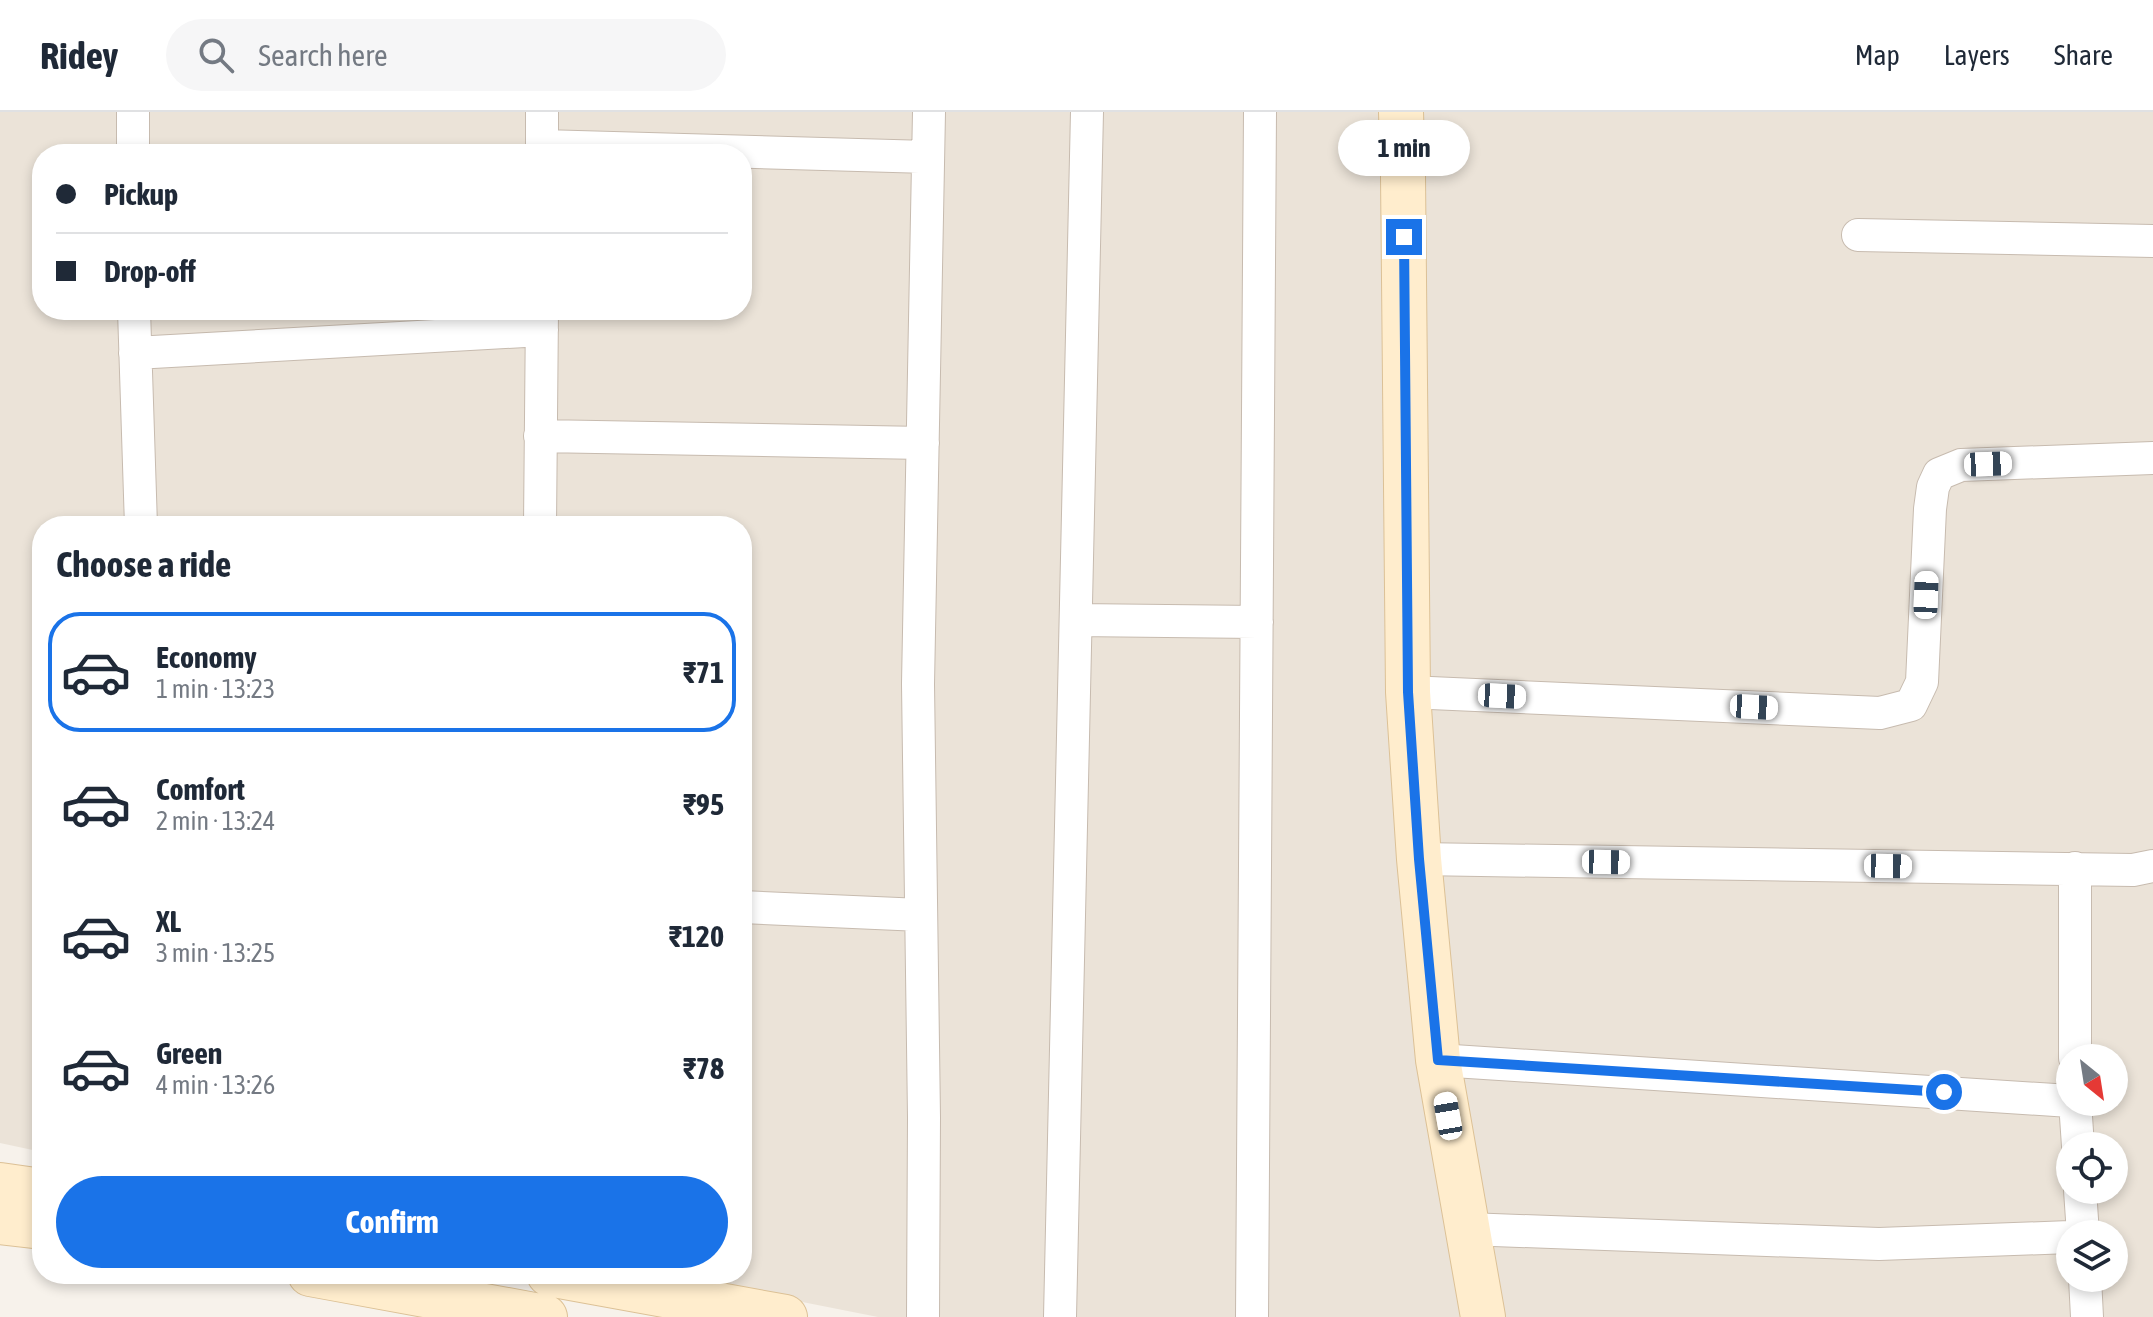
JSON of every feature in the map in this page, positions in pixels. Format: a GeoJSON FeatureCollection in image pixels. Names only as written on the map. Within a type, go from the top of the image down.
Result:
{"type":"FeatureCollection","features":[{"type":"Feature","properties":{"kind":"street"},"geometry":{"type":"LineString","coordinates":[[133,112],[133,144]]}},
{"type":"Feature","properties":{"kind":"street"},"geometry":{"type":"LineString","coordinates":[[542,112],[542,144]]}},
{"type":"Feature","properties":{"kind":"street"},"geometry":{"type":"LineString","coordinates":[[923,1317],[924,1117],[918,684],[929,112]]}},
{"type":"Feature","properties":{"kind":"street"},"geometry":{"type":"LineString","coordinates":[[1060,1317],[1087,112]]}},
{"type":"Feature","properties":{"kind":"street"},"geometry":{"type":"LineString","coordinates":[[1252,1317],[1260,112]]}},
{"type":"Feature","properties":{"kind":"street"},"geometry":{"type":"LineString","coordinates":[[1401,112],[1408,692],[1419,859],[1438,1060],[1483,1317]]}},
{"type":"Feature","properties":{"kind":"street"},"geometry":{"type":"LineString","coordinates":[[752,154],[928,157]]}},
{"type":"Feature","properties":{"kind":"street"},"geometry":{"type":"LineString","coordinates":[[1858,235],[2153,241]]}},
{"type":"Feature","properties":{"kind":"street"},"geometry":{"type":"LineString","coordinates":[[134,320],[141,516]]}},
{"type":"Feature","properties":{"kind":"street"},"geometry":{"type":"LineString","coordinates":[[135,353],[542,320],[540,516]]}},
{"type":"Feature","properties":{"kind":"street"},"geometry":{"type":"LineString","coordinates":[[540,436],[923,443]]}},
{"type":"Feature","properties":{"kind":"street"},"geometry":{"type":"LineString","coordinates":[[1408,692],[1880,713],[1911,705],[1922,682],[1930,509],[1933,487],[1939,474],[1961,465],[2153,458]]}},
{"type":"Feature","properties":{"kind":"street"},"geometry":{"type":"LineString","coordinates":[[1076,620],[1257,622]]}},
{"type":"Feature","properties":{"kind":"street"},"geometry":{"type":"LineString","coordinates":[[1419,859],[2133,870],[2153,866]]}},
{"type":"Feature","properties":{"kind":"street"},"geometry":{"type":"LineString","coordinates":[[2075,868],[2075,1044]]}},
{"type":"Feature","properties":{"kind":"street"},"geometry":{"type":"LineString","coordinates":[[752,907],[921,915]]}},
{"type":"Feature","properties":{"kind":"street"},"geometry":{"type":"LineString","coordinates":[[1438,1060],[2056,1100]]}},
{"type":"Feature","properties":{"kind":"street"},"geometry":{"type":"LineString","coordinates":[[0,1185],[32,1190]]}},
{"type":"Feature","properties":{"kind":"street"},"geometry":{"type":"LineString","coordinates":[[0,1222],[32,1226]]}},
{"type":"Feature","properties":{"kind":"street"},"geometry":{"type":"LineString","coordinates":[[1467,1229],[1879,1244],[2056,1238]]}},
{"type":"Feature","properties":{"kind":"street"},"geometry":{"type":"LineString","coordinates":[[365,1284],[545,1317]]}},
{"type":"Feature","properties":{"kind":"street"},"geometry":{"type":"LineString","coordinates":[[604,1284],[785,1317]]}},
{"type":"Feature","properties":{"kind":"street"},"geometry":{"type":"LineString","coordinates":[[2086,1292],[2087,1317]]}},
{"type":"Feature","properties":{"kind":"shaded area"},"geometry":{"type":"Polygon","coordinates":[[[0,112],[2153,112],[2153,1317],[878,1317],[711,1284],[752,1284],[752,516],[32,516],[32,1150],[0,1143],[0,112]]]}},
{"type":"Feature","properties":{"kind":"route"},"geometry":{"type":"LineString","coordinates":[[1404,237],[1408,692],[1419,859],[1438,1060],[1944,1092]]}}]}
